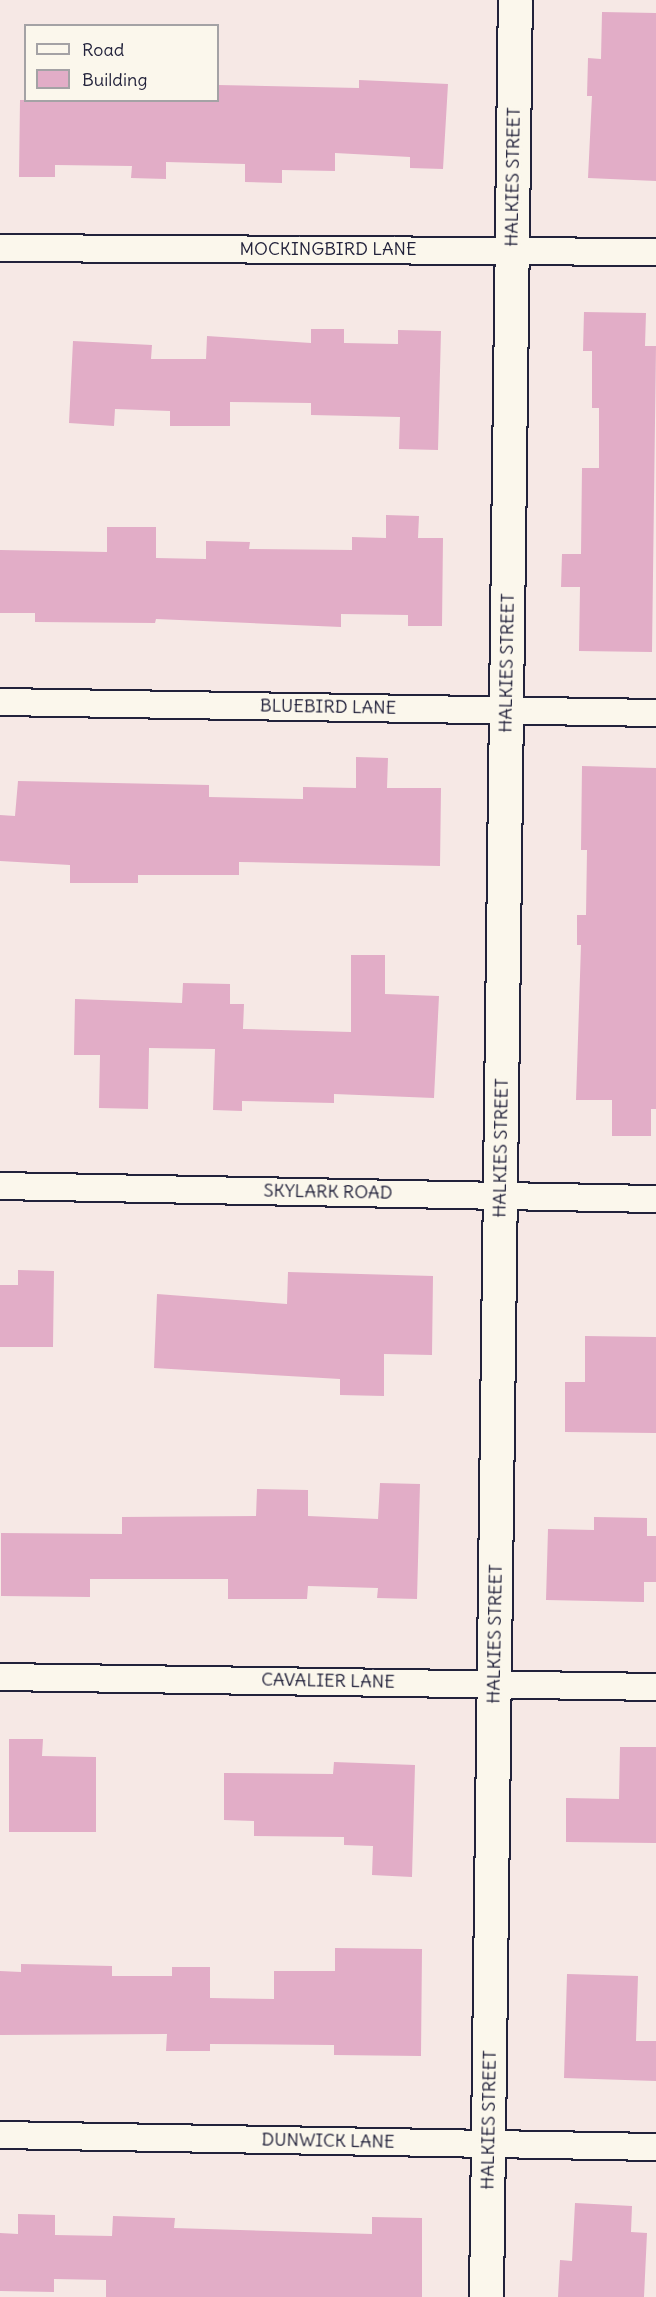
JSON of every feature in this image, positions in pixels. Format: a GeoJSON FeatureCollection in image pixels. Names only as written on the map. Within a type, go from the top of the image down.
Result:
{"type":"FeatureCollection","features":[{"type":"Feature","properties":{"kind":"street","name":"HALKIES STREET"},"geometry":{"type":"LineString","coordinates":[[486,2297],[515,0]]}},
{"type":"Feature","properties":{"kind":"street","name":"MOCKINGBIRD LANE"},"geometry":{"type":"LineString","coordinates":[[0,248],[512,249],[656,252]]}},
{"type":"Feature","properties":{"kind":"street","name":"BLUEBIRD LANE"},"geometry":{"type":"LineString","coordinates":[[0,702],[656,712]]}},
{"type":"Feature","properties":{"kind":"street","name":"SKYLARK ROAD"},"geometry":{"type":"LineString","coordinates":[[0,1186],[656,1199]]}},
{"type":"Feature","properties":{"kind":"street","name":"CAVALIER LANE"},"geometry":{"type":"LineString","coordinates":[[0,1677],[656,1687]]}},
{"type":"Feature","properties":{"kind":"street","name":"DUNWICK LANE"},"geometry":{"type":"LineString","coordinates":[[0,2135],[656,2148]]}},
{"type":"Feature","properties":{"kind":"building"},"geometry":{"type":"Polygon","coordinates":[[[602,12],[656,13],[656,181],[588,178],[592,96],[587,96],[588,58],[601,59],[602,12]]]}},
{"type":"Feature","properties":{"kind":"building"},"geometry":{"type":"Polygon","coordinates":[[[359,80],[448,84],[443,169],[410,168],[410,157],[335,153],[335,171],[282,170],[282,183],[245,182],[245,164],[166,162],[166,179],[131,178],[132,166],[55,165],[55,177],[19,177],[20,100],[24,102],[219,102],[219,85],[359,88],[359,80]]]}},
{"type":"Feature","properties":{"kind":"building"},"geometry":{"type":"Polygon","coordinates":[[[584,312],[646,313],[645,346],[656,346],[652,652],[579,651],[580,587],[561,587],[562,554],[581,554],[582,468],[599,468],[599,408],[592,408],[592,351],[583,351],[584,312]]]}},
{"type":"Feature","properties":{"kind":"building"},"geometry":{"type":"Polygon","coordinates":[[[311,329],[344,329],[344,343],[398,344],[398,330],[441,331],[438,450],[399,449],[400,417],[311,415],[311,403],[230,402],[230,426],[170,426],[170,411],[115,409],[114,426],[69,423],[73,341],[152,345],[151,359],[206,359],[207,336],[311,343],[311,329]]]}},
{"type":"Feature","properties":{"kind":"building"},"geometry":{"type":"Polygon","coordinates":[[[386,515],[419,516],[418,538],[443,538],[442,626],[408,626],[408,615],[341,614],[341,627],[156,619],[155,623],[35,622],[35,613],[0,613],[0,550],[107,552],[107,527],[156,527],[156,558],[206,559],[206,541],[250,542],[249,549],[352,550],[352,537],[386,538],[386,515]]]}},
{"type":"Feature","properties":{"kind":"building"},"geometry":{"type":"Polygon","coordinates":[[[356,757],[388,758],[387,788],[441,788],[440,866],[239,862],[239,875],[138,875],[138,883],[70,883],[70,865],[0,861],[0,815],[15,816],[18,781],[209,785],[209,797],[303,799],[303,787],[356,788],[356,757]]]}},
{"type":"Feature","properties":{"kind":"building"},"geometry":{"type":"Polygon","coordinates":[[[582,766],[656,768],[656,1109],[651,1109],[651,1136],[612,1136],[612,1100],[576,1100],[581,945],[577,945],[577,915],[586,915],[587,850],[581,850],[582,766]]]}},
{"type":"Feature","properties":{"kind":"building"},"geometry":{"type":"Polygon","coordinates":[[[351,955],[385,955],[385,994],[439,996],[434,1098],[334,1094],[334,1103],[242,1101],[242,1111],[213,1110],[215,1049],[149,1048],[148,1109],[99,1108],[100,1055],[74,1055],[75,999],[182,1003],[183,983],[230,984],[230,1004],[244,1004],[243,1029],[351,1032],[351,955]]]}},
{"type":"Feature","properties":{"kind":"building"},"geometry":{"type":"Polygon","coordinates":[[[18,1270],[54,1271],[53,1347],[0,1347],[0,1285],[18,1285],[18,1270]]]}},
{"type":"Feature","properties":{"kind":"building"},"geometry":{"type":"Polygon","coordinates":[[[288,1272],[433,1276],[432,1355],[384,1354],[384,1396],[340,1395],[340,1379],[154,1368],[157,1294],[287,1304],[288,1272]]]}},
{"type":"Feature","properties":{"kind":"building"},"geometry":{"type":"Polygon","coordinates":[[[585,1336],[656,1337],[656,1433],[565,1432],[565,1382],[585,1382],[585,1336]]]}},
{"type":"Feature","properties":{"kind":"building"},"geometry":{"type":"Polygon","coordinates":[[[380,1483],[420,1484],[417,1599],[377,1598],[378,1588],[308,1586],[307,1599],[228,1599],[228,1579],[90,1579],[90,1597],[1,1596],[1,1533],[122,1534],[122,1517],[256,1516],[257,1489],[308,1490],[308,1516],[378,1519],[380,1483]]]}},
{"type":"Feature","properties":{"kind":"building"},"geometry":{"type":"Polygon","coordinates":[[[594,1517],[647,1518],[647,1536],[656,1536],[656,1582],[644,1582],[644,1602],[546,1600],[548,1529],[594,1530],[594,1517]]]}},
{"type":"Feature","properties":{"kind":"building"},"geometry":{"type":"Polygon","coordinates":[[[9,1739],[43,1739],[42,1756],[96,1757],[96,1832],[9,1832],[9,1739]]]}},
{"type":"Feature","properties":{"kind":"building"},"geometry":{"type":"Polygon","coordinates":[[[620,1747],[656,1747],[656,1843],[566,1842],[566,1798],[619,1799],[620,1747]]]}},
{"type":"Feature","properties":{"kind":"building"},"geometry":{"type":"Polygon","coordinates":[[[334,1762],[415,1765],[412,1877],[372,1875],[373,1846],[344,1845],[344,1837],[254,1836],[254,1821],[224,1820],[224,1773],[333,1774],[334,1762]]]}},
{"type":"Feature","properties":{"kind":"building"},"geometry":{"type":"Polygon","coordinates":[[[335,1948],[422,1949],[421,2056],[334,2055],[334,2045],[210,2044],[210,2051],[166,2051],[167,2034],[0,2035],[0,1971],[21,1972],[21,1964],[112,1966],[112,1976],[172,1976],[172,1967],[210,1967],[210,1998],[274,1999],[274,1971],[335,1971],[335,1948]]]}},
{"type":"Feature","properties":{"kind":"building"},"geometry":{"type":"Polygon","coordinates":[[[567,1974],[638,1976],[636,2041],[656,2041],[656,2081],[564,2078],[567,1974]]]}},
{"type":"Feature","properties":{"kind":"building"},"geometry":{"type":"Polygon","coordinates":[[[575,2203],[632,2206],[631,2232],[647,2233],[644,2297],[558,2297],[560,2260],[572,2261],[575,2203]]]}},
{"type":"Feature","properties":{"kind":"building"},"geometry":{"type":"Polygon","coordinates":[[[18,2214],[55,2215],[55,2235],[112,2236],[113,2216],[175,2218],[174,2228],[372,2234],[372,2217],[422,2218],[422,2297],[106,2297],[106,2280],[54,2279],[54,2292],[0,2291],[0,2233],[18,2234],[18,2214]]]}}]}
